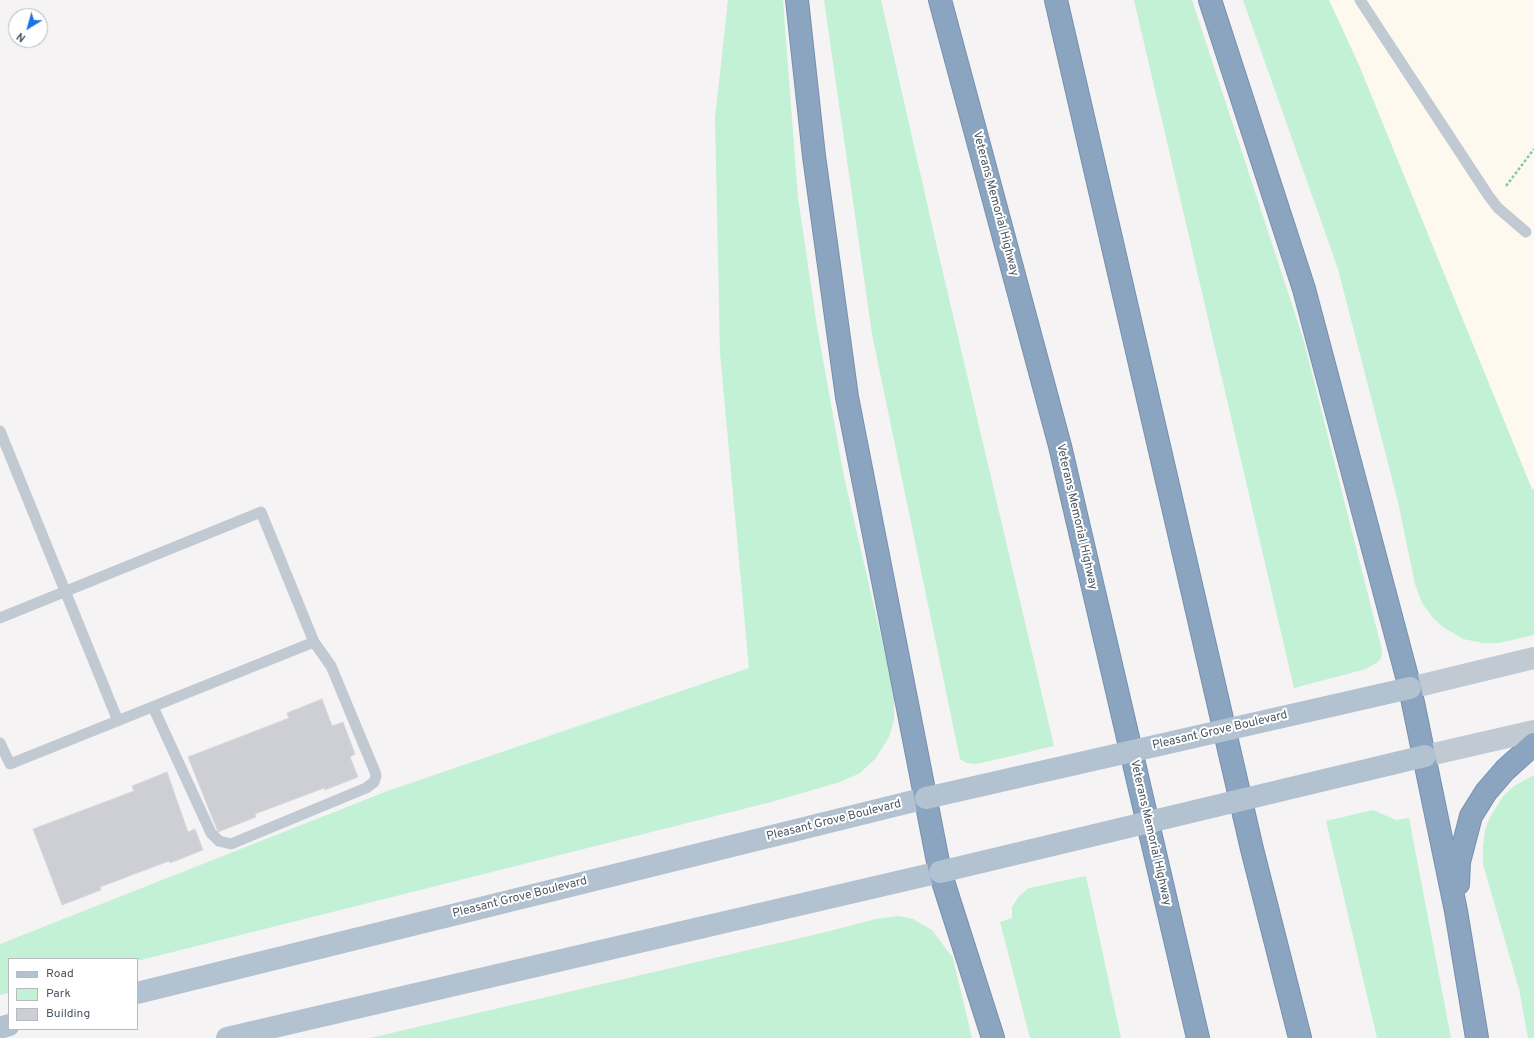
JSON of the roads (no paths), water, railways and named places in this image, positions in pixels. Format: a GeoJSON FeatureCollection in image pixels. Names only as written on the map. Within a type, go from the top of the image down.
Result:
{"type":"FeatureCollection","features":[{"type":"Feature","properties":{"kind":"highway"},"geometry":{"type":"LineString","coordinates":[[797,0],[814,156],[847,397],[940,872],[993,1038]]}},
{"type":"Feature","properties":{"kind":"highway","name":"Veterans Memorial Highway"},"geometry":{"type":"LineString","coordinates":[[940,0],[1060,446],[1198,1038]]}},
{"type":"Feature","properties":{"kind":"highway"},"geometry":{"type":"LineString","coordinates":[[1056,0],[1252,849],[1300,1038]]}},
{"type":"Feature","properties":{"kind":"highway"},"geometry":{"type":"LineString","coordinates":[[1210,0],[1304,289],[1410,688],[1456,911],[1477,1038]]}},
{"type":"Feature","properties":{"kind":"highway"},"geometry":{"type":"LineString","coordinates":[[1456,911],[1458,862],[1471,816],[1486,792],[1505,770],[1534,744]]}},
{"type":"Feature","properties":{"kind":"main road","name":"Pleasant Grove Boulevard"},"geometry":{"type":"LineString","coordinates":[[138,993],[926,798],[1410,688]]}},
{"type":"Feature","properties":{"kind":"main road"},"geometry":{"type":"LineString","coordinates":[[227,1038],[940,872],[1425,756]]}},
{"type":"Feature","properties":{"kind":"street","name":"Pleasant Grove Boulevard"},"geometry":{"type":"LineString","coordinates":[[1410,688],[1534,658]]}},
{"type":"Feature","properties":{"kind":"street"},"geometry":{"type":"LineString","coordinates":[[1425,756],[1534,732]]}},
{"type":"Feature","properties":{"kind":"lane"},"geometry":{"type":"LineString","coordinates":[[1360,0],[1475,176],[1494,202],[1511,220],[1526,232]]}},
{"type":"Feature","properties":{"kind":"lane"},"geometry":{"type":"LineString","coordinates":[[0,431],[118,720]]}},
{"type":"Feature","properties":{"kind":"lane"},"geometry":{"type":"LineString","coordinates":[[0,618],[261,512],[314,642],[331,666],[376,776],[374,782],[366,788],[231,844],[219,841],[211,833],[153,706]]}},
{"type":"Feature","properties":{"kind":"lane"},"geometry":{"type":"LineString","coordinates":[[0,742],[10,764],[314,642]]}}]}
